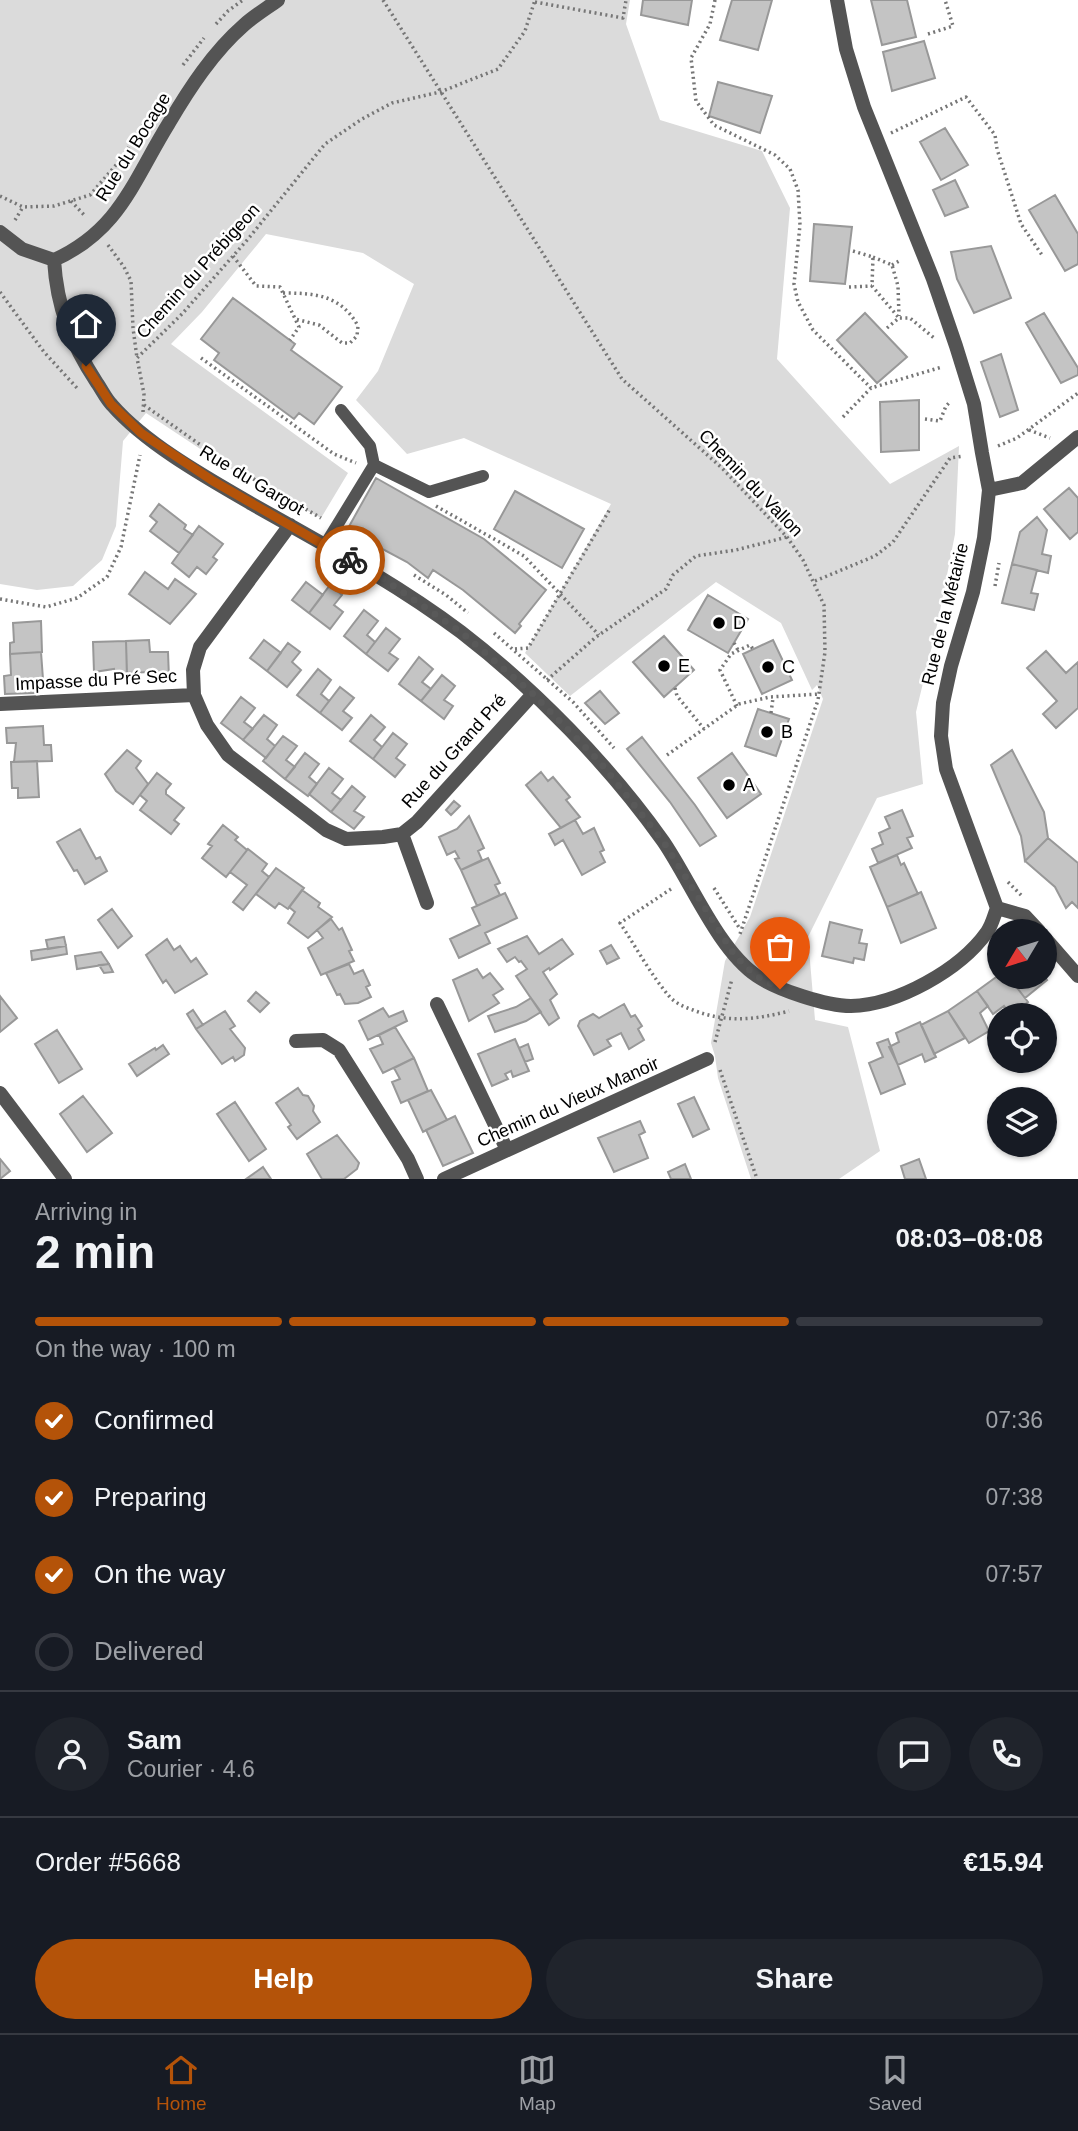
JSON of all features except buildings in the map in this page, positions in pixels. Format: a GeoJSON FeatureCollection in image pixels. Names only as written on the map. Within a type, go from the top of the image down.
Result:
{"type":"FeatureCollection","features":[{"type":"Feature","properties":{"kind":"street","name":"Rue du Bocage"},"geometry":{"type":"LineString","coordinates":[[54,260],[76,250],[107,225],[141,175],[168,124],[209,63],[243,26],[278,0]]}},
{"type":"Feature","properties":{"kind":"street","name":"Rue de la Métairie"},"geometry":{"type":"LineString","coordinates":[[837,0],[846,49],[864,107],[929,268],[989,450],[989,490],[984,538],[973,592],[951,666],[943,703],[941,736],[946,769],[1004,910]]}},
{"type":"Feature","properties":{"kind":"street"},"geometry":{"type":"LineString","coordinates":[[0,232],[22,249],[54,260]]}},
{"type":"Feature","properties":{"kind":"street","name":"Rue du Gargot"},"geometry":{"type":"LineString","coordinates":[[54,260],[56,291],[66,327],[86,366],[111,404],[141,433],[213,481],[382,578],[461,632],[533,694],[599,761],[655,831],[735,956]]}},
{"type":"Feature","properties":{"kind":"street"},"geometry":{"type":"LineString","coordinates":[[989,490],[1022,483],[1078,437]]}},
{"type":"Feature","properties":{"kind":"street","name":"Rue du Grand Pré"},"geometry":{"type":"LineString","coordinates":[[290,525],[200,647],[193,670],[194,695],[207,724],[228,755],[326,830],[346,839],[402,834],[417,822],[533,694]]}},
{"type":"Feature","properties":{"kind":"street","name":"Impasse du Pré Sec"},"geometry":{"type":"LineString","coordinates":[[0,704],[194,695]]}},
{"type":"Feature","properties":{"kind":"street","name":"Rue du Grand Pré"},"geometry":{"type":"LineString","coordinates":[[402,834],[427,903]]}},
{"type":"Feature","properties":{"kind":"street"},"geometry":{"type":"LineString","coordinates":[[735,956],[755,975],[780,989],[849,1006],[890,999],[928,981],[967,956],[1004,910],[1029,919]]}},
{"type":"Feature","properties":{"kind":"street"},"geometry":{"type":"LineString","coordinates":[[1057,952],[1078,976]]}},
{"type":"Feature","properties":{"kind":"street"},"geometry":{"type":"LineString","coordinates":[[437,1004],[507,1150]]}},
{"type":"Feature","properties":{"kind":"street"},"geometry":{"type":"LineString","coordinates":[[296,1041],[323,1040],[339,1050],[408,1159],[417,1179]]}},
{"type":"Feature","properties":{"kind":"street","name":"Chemin du Vieux Manoir"},"geometry":{"type":"LineString","coordinates":[[444,1179],[713,1064]]}},
{"type":"Feature","properties":{"kind":"street"},"geometry":{"type":"LineString","coordinates":[[0,1093],[65,1179]]}},
{"type":"Feature","properties":{"kind":"lane"},"geometry":{"type":"LineString","coordinates":[[324,545],[374,465],[370,446],[341,410]]}},
{"type":"Feature","properties":{"kind":"lane"},"geometry":{"type":"LineString","coordinates":[[374,465],[429,492],[483,477]]}},
{"type":"Feature","properties":{"kind":"path"},"geometry":{"type":"LineString","coordinates":[[178,71],[219,21],[243,0]]}},
{"type":"Feature","properties":{"kind":"path","name":"Chemin du Vallon"},"geometry":{"type":"LineString","coordinates":[[383,0],[622,379],[722,468],[787,537],[814,581],[824,605],[825,652],[819,694],[735,948],[731,991],[715,1042]]}},
{"type":"Feature","properties":{"kind":"path"},"geometry":{"type":"LineString","coordinates":[[535,1],[623,18],[626,0]]}},
{"type":"Feature","properties":{"kind":"path"},"geometry":{"type":"LineString","coordinates":[[715,0],[710,24],[691,58],[696,101],[714,125],[775,155],[790,169],[798,190],[800,225],[794,284],[798,302],[814,330],[871,388]]}},
{"type":"Feature","properties":{"kind":"path"},"geometry":{"type":"LineString","coordinates":[[928,34],[953,26],[945,0]]}},
{"type":"Feature","properties":{"kind":"path","name":"Chemin du Prébigeon"},"geometry":{"type":"LineString","coordinates":[[0,599],[46,607],[77,598],[107,577],[121,547],[140,459],[144,394],[137,358],[182,314],[326,144],[362,119],[392,103],[440,92],[498,69],[525,32],[535,1]]}},
{"type":"Feature","properties":{"kind":"path"},"geometry":{"type":"LineString","coordinates":[[0,196],[23,207],[54,206],[90,195],[122,158],[165,92]]}},
{"type":"Feature","properties":{"kind":"path"},"geometry":{"type":"LineString","coordinates":[[878,139],[966,97],[995,135],[1021,224],[1042,255]]}},
{"type":"Feature","properties":{"kind":"path"},"geometry":{"type":"LineString","coordinates":[[71,201],[116,254],[131,281],[132,328],[137,358]]}},
{"type":"Feature","properties":{"kind":"path"},"geometry":{"type":"LineString","coordinates":[[853,251],[892,265]]}},
{"type":"Feature","properties":{"kind":"path"},"geometry":{"type":"LineString","coordinates":[[233,256],[256,286],[280,287],[299,327],[290,340]]}},
{"type":"Feature","properties":{"kind":"path"},"geometry":{"type":"LineString","coordinates":[[873,257],[872,286],[899,318]]}},
{"type":"Feature","properties":{"kind":"path"},"geometry":{"type":"LineString","coordinates":[[892,265],[901,260]]}},
{"type":"Feature","properties":{"kind":"path"},"geometry":{"type":"LineString","coordinates":[[892,265],[898,286],[899,318]]}},
{"type":"Feature","properties":{"kind":"path"},"geometry":{"type":"LineString","coordinates":[[849,287],[872,286]]}},
{"type":"Feature","properties":{"kind":"path"},"geometry":{"type":"LineString","coordinates":[[0,292],[44,352],[80,391]]}},
{"type":"Feature","properties":{"kind":"path"},"geometry":{"type":"LineString","coordinates":[[283,293],[309,293],[342,304],[358,326],[357,336],[349,343],[342,343],[319,325],[295,319]]}},
{"type":"Feature","properties":{"kind":"path"},"geometry":{"type":"LineString","coordinates":[[887,328],[899,318],[910,318],[934,338]]}},
{"type":"Feature","properties":{"kind":"path"},"geometry":{"type":"LineString","coordinates":[[843,417],[871,388],[942,368]]}},
{"type":"Feature","properties":{"kind":"path"},"geometry":{"type":"LineString","coordinates":[[814,581],[875,556],[893,542],[950,458],[989,450],[1017,438],[1078,393]]}},
{"type":"Feature","properties":{"kind":"path"},"geometry":{"type":"LineString","coordinates":[[925,419],[940,421],[951,401]]}},
{"type":"Feature","properties":{"kind":"path"},"geometry":{"type":"LineString","coordinates":[[989,450],[997,457]]}},
{"type":"Feature","properties":{"kind":"path"},"geometry":{"type":"LineString","coordinates":[[515,649],[528,648],[610,509]]}},
{"type":"Feature","properties":{"kind":"path"},"geometry":{"type":"LineString","coordinates":[[533,694],[596,638],[666,589],[673,575],[696,556],[736,550],[787,537]]}},
{"type":"Feature","properties":{"kind":"path"},"geometry":{"type":"LineString","coordinates":[[994,586],[1000,553]]}},
{"type":"Feature","properties":{"kind":"path"},"geometry":{"type":"LineString","coordinates":[[734,643],[738,650]]}},
{"type":"Feature","properties":{"kind":"path"},"geometry":{"type":"LineString","coordinates":[[737,706],[720,670],[731,654],[750,645],[753,649]]}},
{"type":"Feature","properties":{"kind":"path"},"geometry":{"type":"LineString","coordinates":[[675,688],[677,696],[705,729]]}},
{"type":"Feature","properties":{"kind":"path"},"geometry":{"type":"LineString","coordinates":[[667,755],[737,706],[774,697],[819,694]]}},
{"type":"Feature","properties":{"kind":"path"},"geometry":{"type":"LineString","coordinates":[[771,713],[774,697]]}},
{"type":"Feature","properties":{"kind":"path"},"geometry":{"type":"LineString","coordinates":[[1004,910],[1010,892],[1006,881]]}},
{"type":"Feature","properties":{"kind":"path"},"geometry":{"type":"LineString","coordinates":[[676,886],[620,923],[670,998],[706,1015],[738,1021],[764,1018],[799,1008]]}},
{"type":"Feature","properties":{"kind":"path"},"geometry":{"type":"LineString","coordinates":[[713,1064],[757,1179]]}},
{"type":"Feature","properties":{"kind":"shaded area"},"geometry":{"type":"Polygon","coordinates":[[[0,0],[630,0],[626,24],[660,120],[762,151],[790,208],[777,359],[890,484],[959,446],[955,534],[916,712],[923,784],[877,798],[808,937],[815,1020],[848,1027],[880,1151],[839,1179],[751,1179],[718,1078],[711,1043],[725,961],[750,917],[823,699],[817,685],[812,690],[781,623],[716,582],[570,696],[525,653],[611,504],[464,438],[407,454],[356,400],[378,371],[414,284],[363,253],[266,234],[202,312],[171,344],[348,473],[321,518],[229,468],[146,413],[123,441],[116,526],[102,560],[73,586],[37,590],[0,584],[0,0]]]}},
{"type":"Feature","properties":{"kind":"way so far"},"geometry":{"type":"LineString","coordinates":[[350,560],[382,578],[461,632],[533,694],[599,761],[663,841],[735,956],[755,975],[780,989]]}},
{"type":"Feature","properties":{"kind":"place","name":"D"},"geometry":{"type":"Point","coordinates":[719,623]}},
{"type":"Feature","properties":{"kind":"place","name":"E"},"geometry":{"type":"Point","coordinates":[664,666]}},
{"type":"Feature","properties":{"kind":"place","name":"C"},"geometry":{"type":"Point","coordinates":[768,667]}},
{"type":"Feature","properties":{"kind":"place","name":"B"},"geometry":{"type":"Point","coordinates":[767,732]}},
{"type":"Feature","properties":{"kind":"place","name":"A"},"geometry":{"type":"Point","coordinates":[729,785]}},
{"type":"Feature","properties":{"kind":"route"},"geometry":{"type":"LineString","coordinates":[[86,366],[111,404],[141,433],[213,481],[350,560]]}}]}
